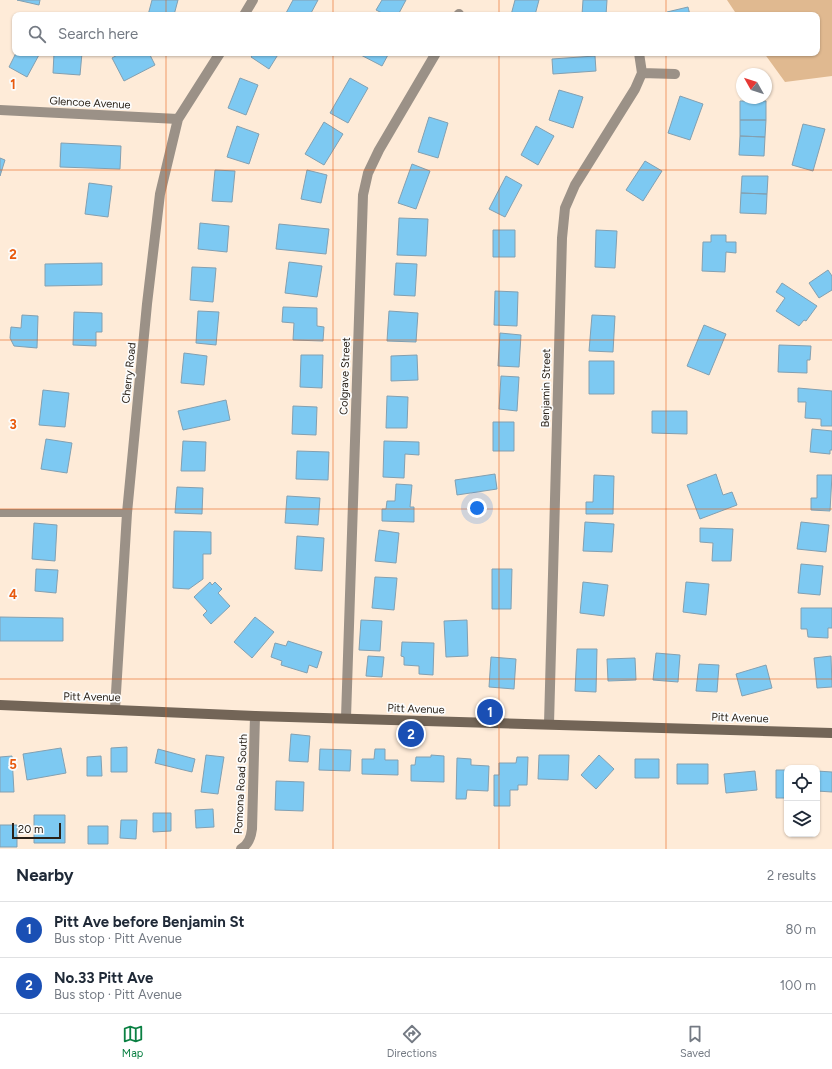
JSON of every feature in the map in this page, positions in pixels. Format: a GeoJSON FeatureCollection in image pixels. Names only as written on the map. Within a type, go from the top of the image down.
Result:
{"type":"FeatureCollection","features":[{"type":"Feature","properties":{"kind":"street"},"geometry":{"type":"LineString","coordinates":[[246,12],[253,0]]}},
{"type":"Feature","properties":{"kind":"street","name":"Cherry Road"},"geometry":{"type":"LineString","coordinates":[[115,709],[127,513],[147,304],[160,194],[178,119],[218,56]]}},
{"type":"Feature","properties":{"kind":"street","name":"Colgrave Street"},"geometry":{"type":"LineString","coordinates":[[346,718],[363,195],[368,173],[379,150],[434,56]]}},
{"type":"Feature","properties":{"kind":"street"},"geometry":{"type":"LineString","coordinates":[[639,56],[642,73],[675,74]]}},
{"type":"Feature","properties":{"kind":"street","name":"Benjamin Street"},"geometry":{"type":"LineString","coordinates":[[549,724],[562,238],[565,208],[575,185],[636,89],[642,73]]}},
{"type":"Feature","properties":{"kind":"street","name":"Glencoe Avenue"},"geometry":{"type":"LineString","coordinates":[[0,110],[178,119]]}},
{"type":"Feature","properties":{"kind":"street","name":"Pitt Avenue"},"geometry":{"type":"LineString","coordinates":[[0,705],[256,716],[832,732]]}},
{"type":"Feature","properties":{"kind":"street","name":"Pomona Road South"},"geometry":{"type":"LineString","coordinates":[[241,849],[245,847],[250,839],[252,829],[256,716]]}},
{"type":"Feature","properties":{"kind":"lane"},"geometry":{"type":"LineString","coordinates":[[0,513],[127,513]]}},
{"type":"Feature","properties":{"kind":"shaded area"},"geometry":{"type":"Polygon","coordinates":[[[727,0],[832,0],[832,76],[785,82],[766,56],[820,56],[820,12],[735,12],[727,0]]]}},
{"type":"Feature","properties":{"kind":"building"},"geometry":{"type":"Polygon","coordinates":[[[17,0],[40,0],[39,5],[17,0]]]}},
{"type":"Feature","properties":{"kind":"building"},"geometry":{"type":"Polygon","coordinates":[[[152,0],[178,0],[175,12],[149,12],[152,0]]]}},
{"type":"Feature","properties":{"kind":"building"},"geometry":{"type":"Polygon","coordinates":[[[293,0],[318,0],[312,12],[287,12],[293,0]]]}},
{"type":"Feature","properties":{"kind":"building"},"geometry":{"type":"Polygon","coordinates":[[[382,0],[406,0],[400,12],[380,12],[376,10],[382,0]]]}},
{"type":"Feature","properties":{"kind":"building"},"geometry":{"type":"Polygon","coordinates":[[[515,0],[539,0],[536,12],[512,12],[515,0]]]}},
{"type":"Feature","properties":{"kind":"building"},"geometry":{"type":"Polygon","coordinates":[[[583,0],[607,0],[606,12],[582,12],[583,0]]]}},
{"type":"Feature","properties":{"kind":"building"},"geometry":{"type":"Polygon","coordinates":[[[688,7],[689,12],[667,12],[688,7]]]}},
{"type":"Feature","properties":{"kind":"building"},"geometry":{"type":"Polygon","coordinates":[[[14,56],[38,56],[27,77],[9,67],[14,56]]]}},
{"type":"Feature","properties":{"kind":"building"},"geometry":{"type":"Polygon","coordinates":[[[54,56],[82,56],[80,75],[53,73],[54,56]]]}},
{"type":"Feature","properties":{"kind":"building"},"geometry":{"type":"Polygon","coordinates":[[[116,56],[150,56],[155,65],[124,81],[112,58],[116,56]]]}},
{"type":"Feature","properties":{"kind":"building"},"geometry":{"type":"Polygon","coordinates":[[[252,56],[277,56],[269,69],[251,57],[252,56]]]}},
{"type":"Feature","properties":{"kind":"building"},"geometry":{"type":"Polygon","coordinates":[[[363,56],[387,56],[382,66],[363,56]]]}},
{"type":"Feature","properties":{"kind":"building"},"geometry":{"type":"Polygon","coordinates":[[[595,56],[596,71],[553,74],[552,59],[595,56]]]}},
{"type":"Feature","properties":{"kind":"building"},"geometry":{"type":"Polygon","coordinates":[[[240,78],[258,85],[246,115],[228,108],[240,78]]]}},
{"type":"Feature","properties":{"kind":"building"},"geometry":{"type":"Polygon","coordinates":[[[350,78],[368,88],[348,123],[330,113],[350,78]]]}},
{"type":"Feature","properties":{"kind":"building"},"geometry":{"type":"Polygon","coordinates":[[[559,90],[583,97],[573,128],[549,120],[559,90]]]}},
{"type":"Feature","properties":{"kind":"building"},"geometry":{"type":"Polygon","coordinates":[[[680,96],[703,104],[690,140],[668,133],[680,96]]]}},
{"type":"Feature","properties":{"kind":"building"},"geometry":{"type":"Polygon","coordinates":[[[740,104],[766,104],[766,120],[740,120],[740,104]]]}},
{"type":"Feature","properties":{"kind":"building"},"geometry":{"type":"Polygon","coordinates":[[[429,117],[448,123],[438,158],[418,152],[429,117]]]}},
{"type":"Feature","properties":{"kind":"building"},"geometry":{"type":"Polygon","coordinates":[[[740,120],[766,120],[765,137],[740,136],[740,120]]]}},
{"type":"Feature","properties":{"kind":"building"},"geometry":{"type":"Polygon","coordinates":[[[324,122],[343,134],[324,165],[305,154],[324,122]]]}},
{"type":"Feature","properties":{"kind":"building"},"geometry":{"type":"Polygon","coordinates":[[[803,124],[825,129],[813,171],[792,165],[803,124]]]}},
{"type":"Feature","properties":{"kind":"building"},"geometry":{"type":"Polygon","coordinates":[[[237,126],[259,134],[249,164],[227,157],[237,126]]]}},
{"type":"Feature","properties":{"kind":"building"},"geometry":{"type":"Polygon","coordinates":[[[536,126],[554,136],[538,165],[521,155],[536,126]]]}},
{"type":"Feature","properties":{"kind":"building"},"geometry":{"type":"Polygon","coordinates":[[[740,136],[765,137],[764,156],[739,155],[740,136]]]}},
{"type":"Feature","properties":{"kind":"building"},"geometry":{"type":"Polygon","coordinates":[[[61,143],[121,146],[120,169],[60,167],[61,143]]]}},
{"type":"Feature","properties":{"kind":"building"},"geometry":{"type":"Polygon","coordinates":[[[0,158],[5,160],[0,176],[0,158]]]}},
{"type":"Feature","properties":{"kind":"building"},"geometry":{"type":"Polygon","coordinates":[[[645,161],[662,171],[643,201],[626,190],[645,161]]]}},
{"type":"Feature","properties":{"kind":"building"},"geometry":{"type":"Polygon","coordinates":[[[412,164],[430,171],[416,209],[398,203],[412,164]]]}},
{"type":"Feature","properties":{"kind":"building"},"geometry":{"type":"Polygon","coordinates":[[[215,170],[235,171],[232,202],[212,201],[215,170]]]}},
{"type":"Feature","properties":{"kind":"building"},"geometry":{"type":"Polygon","coordinates":[[[307,170],[327,175],[321,203],[301,199],[307,170]]]}},
{"type":"Feature","properties":{"kind":"building"},"geometry":{"type":"Polygon","coordinates":[[[506,176],[522,185],[505,217],[489,209],[506,176]]]}},
{"type":"Feature","properties":{"kind":"building"},"geometry":{"type":"Polygon","coordinates":[[[742,176],[768,176],[767,194],[741,193],[742,176]]]}},
{"type":"Feature","properties":{"kind":"building"},"geometry":{"type":"Polygon","coordinates":[[[89,183],[112,186],[108,217],[85,214],[89,183]]]}},
{"type":"Feature","properties":{"kind":"building"},"geometry":{"type":"Polygon","coordinates":[[[741,193],[767,194],[766,214],[740,213],[741,193]]]}},
{"type":"Feature","properties":{"kind":"building"},"geometry":{"type":"Polygon","coordinates":[[[399,218],[428,219],[426,256],[397,255],[399,218]]]}},
{"type":"Feature","properties":{"kind":"building"},"geometry":{"type":"Polygon","coordinates":[[[200,223],[229,226],[227,252],[198,249],[200,223]]]}},
{"type":"Feature","properties":{"kind":"building"},"geometry":{"type":"Polygon","coordinates":[[[279,224],[329,229],[326,254],[276,249],[279,224]]]}},
{"type":"Feature","properties":{"kind":"building"},"geometry":{"type":"Polygon","coordinates":[[[493,230],[515,230],[515,257],[493,257],[493,230]]]}},
{"type":"Feature","properties":{"kind":"building"},"geometry":{"type":"Polygon","coordinates":[[[596,230],[617,231],[615,268],[595,267],[596,230]]]}},
{"type":"Feature","properties":{"kind":"building"},"geometry":{"type":"Polygon","coordinates":[[[711,235],[726,235],[726,242],[736,242],[736,253],[726,252],[725,272],[702,271],[703,242],[711,242],[711,235]]]}},
{"type":"Feature","properties":{"kind":"building"},"geometry":{"type":"Polygon","coordinates":[[[289,262],[322,266],[317,297],[285,293],[289,262]]]}},
{"type":"Feature","properties":{"kind":"building"},"geometry":{"type":"Polygon","coordinates":[[[102,263],[102,285],[45,286],[45,264],[102,263]]]}},
{"type":"Feature","properties":{"kind":"building"},"geometry":{"type":"Polygon","coordinates":[[[396,263],[417,264],[415,296],[394,295],[396,263]]]}},
{"type":"Feature","properties":{"kind":"building"},"geometry":{"type":"Polygon","coordinates":[[[192,267],[216,268],[213,302],[190,300],[192,267]]]}},
{"type":"Feature","properties":{"kind":"building"},"geometry":{"type":"Polygon","coordinates":[[[828,270],[832,276],[832,290],[819,298],[809,283],[828,270]]]}},
{"type":"Feature","properties":{"kind":"building"},"geometry":{"type":"Polygon","coordinates":[[[782,283],[817,306],[806,321],[804,320],[799,326],[776,311],[785,298],[776,292],[782,283]]]}},
{"type":"Feature","properties":{"kind":"building"},"geometry":{"type":"Polygon","coordinates":[[[495,291],[518,292],[517,326],[494,325],[495,291]]]}},
{"type":"Feature","properties":{"kind":"building"},"geometry":{"type":"Polygon","coordinates":[[[283,307],[317,308],[317,326],[324,327],[323,341],[293,340],[294,323],[282,322],[283,307]]]}},
{"type":"Feature","properties":{"kind":"building"},"geometry":{"type":"Polygon","coordinates":[[[198,311],[219,312],[216,345],[196,343],[198,311]]]}},
{"type":"Feature","properties":{"kind":"building"},"geometry":{"type":"Polygon","coordinates":[[[389,311],[418,313],[416,342],[387,341],[389,311]]]}},
{"type":"Feature","properties":{"kind":"building"},"geometry":{"type":"Polygon","coordinates":[[[74,312],[102,313],[102,332],[96,332],[96,346],[73,345],[74,312]]]}},
{"type":"Feature","properties":{"kind":"building"},"geometry":{"type":"Polygon","coordinates":[[[22,315],[38,316],[37,348],[14,346],[10,338],[11,327],[21,328],[22,315]]]}},
{"type":"Feature","properties":{"kind":"building"},"geometry":{"type":"Polygon","coordinates":[[[592,315],[615,316],[613,352],[589,351],[592,315]]]}},
{"type":"Feature","properties":{"kind":"building"},"geometry":{"type":"Polygon","coordinates":[[[704,325],[726,334],[709,375],[687,366],[704,325]]]}},
{"type":"Feature","properties":{"kind":"building"},"geometry":{"type":"Polygon","coordinates":[[[500,333],[521,335],[519,367],[498,366],[500,333]]]}},
{"type":"Feature","properties":{"kind":"building"},"geometry":{"type":"Polygon","coordinates":[[[779,345],[811,346],[810,360],[807,360],[807,373],[778,372],[779,345]]]}},
{"type":"Feature","properties":{"kind":"building"},"geometry":{"type":"Polygon","coordinates":[[[184,353],[207,356],[204,385],[181,383],[184,353]]]}},
{"type":"Feature","properties":{"kind":"building"},"geometry":{"type":"Polygon","coordinates":[[[301,355],[323,355],[322,388],[300,387],[301,355]]]}},
{"type":"Feature","properties":{"kind":"building"},"geometry":{"type":"Polygon","coordinates":[[[417,355],[418,380],[391,381],[391,356],[417,355]]]}},
{"type":"Feature","properties":{"kind":"building"},"geometry":{"type":"Polygon","coordinates":[[[589,361],[614,361],[614,394],[589,394],[589,361]]]}},
{"type":"Feature","properties":{"kind":"building"},"geometry":{"type":"Polygon","coordinates":[[[501,376],[519,377],[517,411],[499,409],[501,376]]]}},
{"type":"Feature","properties":{"kind":"building"},"geometry":{"type":"Polygon","coordinates":[[[798,388],[832,391],[832,426],[821,426],[821,419],[805,418],[806,402],[798,402],[798,388]]]}},
{"type":"Feature","properties":{"kind":"building"},"geometry":{"type":"Polygon","coordinates":[[[43,390],[69,393],[65,427],[39,425],[43,390]]]}},
{"type":"Feature","properties":{"kind":"building"},"geometry":{"type":"Polygon","coordinates":[[[387,396],[408,397],[407,428],[386,428],[387,396]]]}},
{"type":"Feature","properties":{"kind":"building"},"geometry":{"type":"Polygon","coordinates":[[[226,400],[230,420],[183,430],[178,411],[226,400]]]}},
{"type":"Feature","properties":{"kind":"building"},"geometry":{"type":"Polygon","coordinates":[[[293,406],[317,407],[316,435],[292,434],[293,406]]]}},
{"type":"Feature","properties":{"kind":"building"},"geometry":{"type":"Polygon","coordinates":[[[652,411],[687,411],[687,434],[652,433],[652,411]]]}},
{"type":"Feature","properties":{"kind":"building"},"geometry":{"type":"Polygon","coordinates":[[[493,422],[514,422],[514,451],[493,451],[493,422]]]}},
{"type":"Feature","properties":{"kind":"building"},"geometry":{"type":"Polygon","coordinates":[[[812,429],[832,431],[832,450],[830,450],[830,454],[810,452],[812,429]]]}},
{"type":"Feature","properties":{"kind":"building"},"geometry":{"type":"Polygon","coordinates":[[[46,439],[72,443],[67,473],[41,469],[46,439]]]}},
{"type":"Feature","properties":{"kind":"building"},"geometry":{"type":"Polygon","coordinates":[[[183,441],[206,442],[205,471],[181,471],[183,441]]]}},
{"type":"Feature","properties":{"kind":"building"},"geometry":{"type":"Polygon","coordinates":[[[384,441],[419,442],[419,455],[405,454],[404,478],[383,477],[384,441]]]}},
{"type":"Feature","properties":{"kind":"building"},"geometry":{"type":"Polygon","coordinates":[[[297,451],[329,452],[328,480],[296,479],[297,451]]]}},
{"type":"Feature","properties":{"kind":"building"},"geometry":{"type":"Polygon","coordinates":[[[495,474],[497,489],[457,495],[455,480],[495,474]]]}},
{"type":"Feature","properties":{"kind":"building"},"geometry":{"type":"Polygon","coordinates":[[[716,474],[723,495],[732,492],[737,505],[700,519],[687,485],[716,474]]]}},
{"type":"Feature","properties":{"kind":"building"},"geometry":{"type":"Polygon","coordinates":[[[594,475],[614,476],[613,514],[586,514],[586,502],[593,502],[594,475]]]}},
{"type":"Feature","properties":{"kind":"building"},"geometry":{"type":"Polygon","coordinates":[[[817,475],[832,475],[830,511],[811,510],[811,498],[817,498],[817,475]]]}},
{"type":"Feature","properties":{"kind":"building"},"geometry":{"type":"Polygon","coordinates":[[[396,484],[412,485],[410,507],[414,507],[414,522],[382,521],[382,509],[386,509],[387,501],[395,501],[396,484]]]}},
{"type":"Feature","properties":{"kind":"building"},"geometry":{"type":"Polygon","coordinates":[[[177,487],[203,488],[202,514],[175,513],[177,487]]]}},
{"type":"Feature","properties":{"kind":"building"},"geometry":{"type":"Polygon","coordinates":[[[287,496],[320,498],[318,525],[285,523],[287,496]]]}},
{"type":"Feature","properties":{"kind":"building"},"geometry":{"type":"Polygon","coordinates":[[[585,522],[614,524],[612,552],[583,551],[585,522]]]}},
{"type":"Feature","properties":{"kind":"building"},"geometry":{"type":"Polygon","coordinates":[[[801,522],[829,525],[826,552],[797,549],[801,522]]]}},
{"type":"Feature","properties":{"kind":"building"},"geometry":{"type":"Polygon","coordinates":[[[34,523],[57,525],[55,561],[32,559],[34,523]]]}},
{"type":"Feature","properties":{"kind":"building"},"geometry":{"type":"Polygon","coordinates":[[[700,528],[733,529],[731,561],[712,561],[713,543],[700,542],[700,528]]]}},
{"type":"Feature","properties":{"kind":"building"},"geometry":{"type":"Polygon","coordinates":[[[379,530],[399,533],[396,563],[375,561],[379,530]]]}},
{"type":"Feature","properties":{"kind":"building"},"geometry":{"type":"Polygon","coordinates":[[[174,531],[211,532],[211,554],[203,554],[203,579],[189,589],[173,588],[174,531]]]}},
{"type":"Feature","properties":{"kind":"building"},"geometry":{"type":"Polygon","coordinates":[[[297,536],[324,538],[322,571],[295,569],[297,536]]]}},
{"type":"Feature","properties":{"kind":"building"},"geometry":{"type":"Polygon","coordinates":[[[801,564],[823,566],[820,595],[798,593],[801,564]]]}},
{"type":"Feature","properties":{"kind":"building"},"geometry":{"type":"Polygon","coordinates":[[[36,569],[58,570],[56,593],[35,591],[36,569]]]}},
{"type":"Feature","properties":{"kind":"building"},"geometry":{"type":"Polygon","coordinates":[[[492,569],[512,569],[511,609],[492,609],[492,569]]]}},
{"type":"Feature","properties":{"kind":"building"},"geometry":{"type":"Polygon","coordinates":[[[375,577],[397,578],[394,610],[372,608],[375,577]]]}},
{"type":"Feature","properties":{"kind":"building"},"geometry":{"type":"Polygon","coordinates":[[[210,582],[212,585],[215,582],[222,589],[218,593],[230,606],[211,624],[203,615],[207,611],[194,597],[210,582]]]}},
{"type":"Feature","properties":{"kind":"building"},"geometry":{"type":"Polygon","coordinates":[[[583,582],[608,585],[604,616],[580,613],[583,582]]]}},
{"type":"Feature","properties":{"kind":"building"},"geometry":{"type":"Polygon","coordinates":[[[686,582],[709,584],[706,615],[683,612],[686,582]]]}},
{"type":"Feature","properties":{"kind":"building"},"geometry":{"type":"Polygon","coordinates":[[[801,608],[832,608],[832,628],[828,628],[828,638],[808,637],[807,629],[801,629],[801,608]]]}},
{"type":"Feature","properties":{"kind":"building"},"geometry":{"type":"Polygon","coordinates":[[[0,617],[63,618],[63,641],[0,641],[0,617]]]}},
{"type":"Feature","properties":{"kind":"building"},"geometry":{"type":"Polygon","coordinates":[[[255,617],[274,632],[252,658],[234,642],[255,617]]]}},
{"type":"Feature","properties":{"kind":"building"},"geometry":{"type":"Polygon","coordinates":[[[361,620],[382,621],[380,651],[359,650],[361,620]]]}},
{"type":"Feature","properties":{"kind":"building"},"geometry":{"type":"Polygon","coordinates":[[[467,620],[468,656],[446,657],[444,621],[467,620]]]}},
{"type":"Feature","properties":{"kind":"building"},"geometry":{"type":"Polygon","coordinates":[[[288,641],[322,652],[317,668],[309,665],[307,673],[281,665],[282,661],[271,657],[275,643],[286,646],[288,641]]]}},
{"type":"Feature","properties":{"kind":"building"},"geometry":{"type":"Polygon","coordinates":[[[402,642],[434,643],[433,675],[419,674],[419,666],[404,665],[404,657],[401,656],[402,642]]]}},
{"type":"Feature","properties":{"kind":"building"},"geometry":{"type":"Polygon","coordinates":[[[577,649],[597,649],[596,692],[575,691],[577,649]]]}},
{"type":"Feature","properties":{"kind":"building"},"geometry":{"type":"Polygon","coordinates":[[[656,653],[680,655],[678,682],[653,680],[656,653]]]}},
{"type":"Feature","properties":{"kind":"building"},"geometry":{"type":"Polygon","coordinates":[[[368,656],[384,657],[382,677],[366,676],[368,656]]]}},
{"type":"Feature","properties":{"kind":"building"},"geometry":{"type":"Polygon","coordinates":[[[831,656],[832,687],[817,688],[814,658],[831,656]]]}},
{"type":"Feature","properties":{"kind":"building"},"geometry":{"type":"Polygon","coordinates":[[[491,657],[516,659],[514,689],[489,687],[491,657]]]}},
{"type":"Feature","properties":{"kind":"building"},"geometry":{"type":"Polygon","coordinates":[[[635,658],[636,680],[608,681],[607,659],[635,658]]]}},
{"type":"Feature","properties":{"kind":"building"},"geometry":{"type":"Polygon","coordinates":[[[699,664],[719,665],[717,692],[696,691],[699,664]]]}},
{"type":"Feature","properties":{"kind":"building"},"geometry":{"type":"Polygon","coordinates":[[[766,665],[772,688],[742,696],[736,674],[766,665]]]}},
{"type":"Feature","properties":{"kind":"building"},"geometry":{"type":"Polygon","coordinates":[[[291,734],[310,736],[308,762],[289,761],[291,734]]]}},
{"type":"Feature","properties":{"kind":"building"},"geometry":{"type":"Polygon","coordinates":[[[127,747],[127,772],[111,772],[111,748],[127,747]]]}},
{"type":"Feature","properties":{"kind":"building"},"geometry":{"type":"Polygon","coordinates":[[[61,748],[66,773],[27,780],[23,754],[61,748]]]}},
{"type":"Feature","properties":{"kind":"building"},"geometry":{"type":"Polygon","coordinates":[[[158,749],[195,759],[192,772],[155,763],[158,749]]]}},
{"type":"Feature","properties":{"kind":"building"},"geometry":{"type":"Polygon","coordinates":[[[320,749],[351,750],[350,771],[319,770],[320,749]]]}},
{"type":"Feature","properties":{"kind":"building"},"geometry":{"type":"Polygon","coordinates":[[[375,749],[385,749],[385,760],[398,760],[398,775],[362,774],[362,759],[374,759],[375,749]]]}},
{"type":"Feature","properties":{"kind":"building"},"geometry":{"type":"Polygon","coordinates":[[[206,755],[224,757],[218,794],[201,792],[206,755]]]}},
{"type":"Feature","properties":{"kind":"building"},"geometry":{"type":"Polygon","coordinates":[[[431,755],[444,756],[444,782],[411,781],[411,765],[415,765],[416,757],[431,757],[431,755]]]}},
{"type":"Feature","properties":{"kind":"building"},"geometry":{"type":"Polygon","coordinates":[[[539,755],[569,755],[568,780],[538,779],[539,755]]]}},
{"type":"Feature","properties":{"kind":"building"},"geometry":{"type":"Polygon","coordinates":[[[599,755],[614,769],[596,789],[581,775],[599,755]]]}},
{"type":"Feature","properties":{"kind":"building"},"geometry":{"type":"Polygon","coordinates":[[[12,756],[14,792],[0,792],[0,757],[12,756]]]}},
{"type":"Feature","properties":{"kind":"building"},"geometry":{"type":"Polygon","coordinates":[[[101,756],[102,776],[87,776],[87,757],[101,756]]]}},
{"type":"Feature","properties":{"kind":"building"},"geometry":{"type":"Polygon","coordinates":[[[517,757],[528,757],[527,785],[518,785],[518,790],[510,790],[510,806],[494,806],[494,775],[499,775],[499,763],[516,763],[517,757]]]}},
{"type":"Feature","properties":{"kind":"building"},"geometry":{"type":"Polygon","coordinates":[[[457,758],[471,759],[471,765],[489,766],[488,791],[467,790],[466,799],[456,799],[457,758]]]}},
{"type":"Feature","properties":{"kind":"building"},"geometry":{"type":"Polygon","coordinates":[[[635,759],[659,759],[659,778],[635,778],[635,759]]]}},
{"type":"Feature","properties":{"kind":"building"},"geometry":{"type":"Polygon","coordinates":[[[677,764],[708,764],[708,784],[677,784],[677,764]]]}},
{"type":"Feature","properties":{"kind":"building"},"geometry":{"type":"Polygon","coordinates":[[[776,770],[784,770],[784,798],[776,798],[776,770]]]}},
{"type":"Feature","properties":{"kind":"building"},"geometry":{"type":"Polygon","coordinates":[[[755,771],[757,790],[726,793],[724,774],[755,771]]]}},
{"type":"Feature","properties":{"kind":"building"},"geometry":{"type":"Polygon","coordinates":[[[820,771],[832,772],[832,792],[820,791],[820,771]]]}},
{"type":"Feature","properties":{"kind":"building"},"geometry":{"type":"Polygon","coordinates":[[[276,781],[304,782],[303,811],[275,810],[276,781]]]}},
{"type":"Feature","properties":{"kind":"building"},"geometry":{"type":"Polygon","coordinates":[[[213,809],[214,827],[196,828],[195,810],[213,809]]]}},
{"type":"Feature","properties":{"kind":"building"},"geometry":{"type":"Polygon","coordinates":[[[153,813],[171,813],[171,831],[153,832],[153,813]]]}},
{"type":"Feature","properties":{"kind":"building"},"geometry":{"type":"Polygon","coordinates":[[[34,815],[65,815],[65,843],[34,843],[34,815]]]}},
{"type":"Feature","properties":{"kind":"building"},"geometry":{"type":"Polygon","coordinates":[[[121,820],[137,820],[136,839],[120,838],[121,820]]]}},
{"type":"Feature","properties":{"kind":"building"},"geometry":{"type":"Polygon","coordinates":[[[0,825],[17,825],[17,847],[0,847],[0,825]]]}},
{"type":"Feature","properties":{"kind":"building"},"geometry":{"type":"Polygon","coordinates":[[[88,826],[108,826],[108,844],[88,844],[88,826]]]}},
{"type":"Feature","properties":{"kind":"place","name":"Pitt Ave before Benjamin St"},"geometry":{"type":"Point","coordinates":[490,712]}},
{"type":"Feature","properties":{"kind":"place","name":"No.33 Pitt Ave"},"geometry":{"type":"Point","coordinates":[411,734]}}]}
